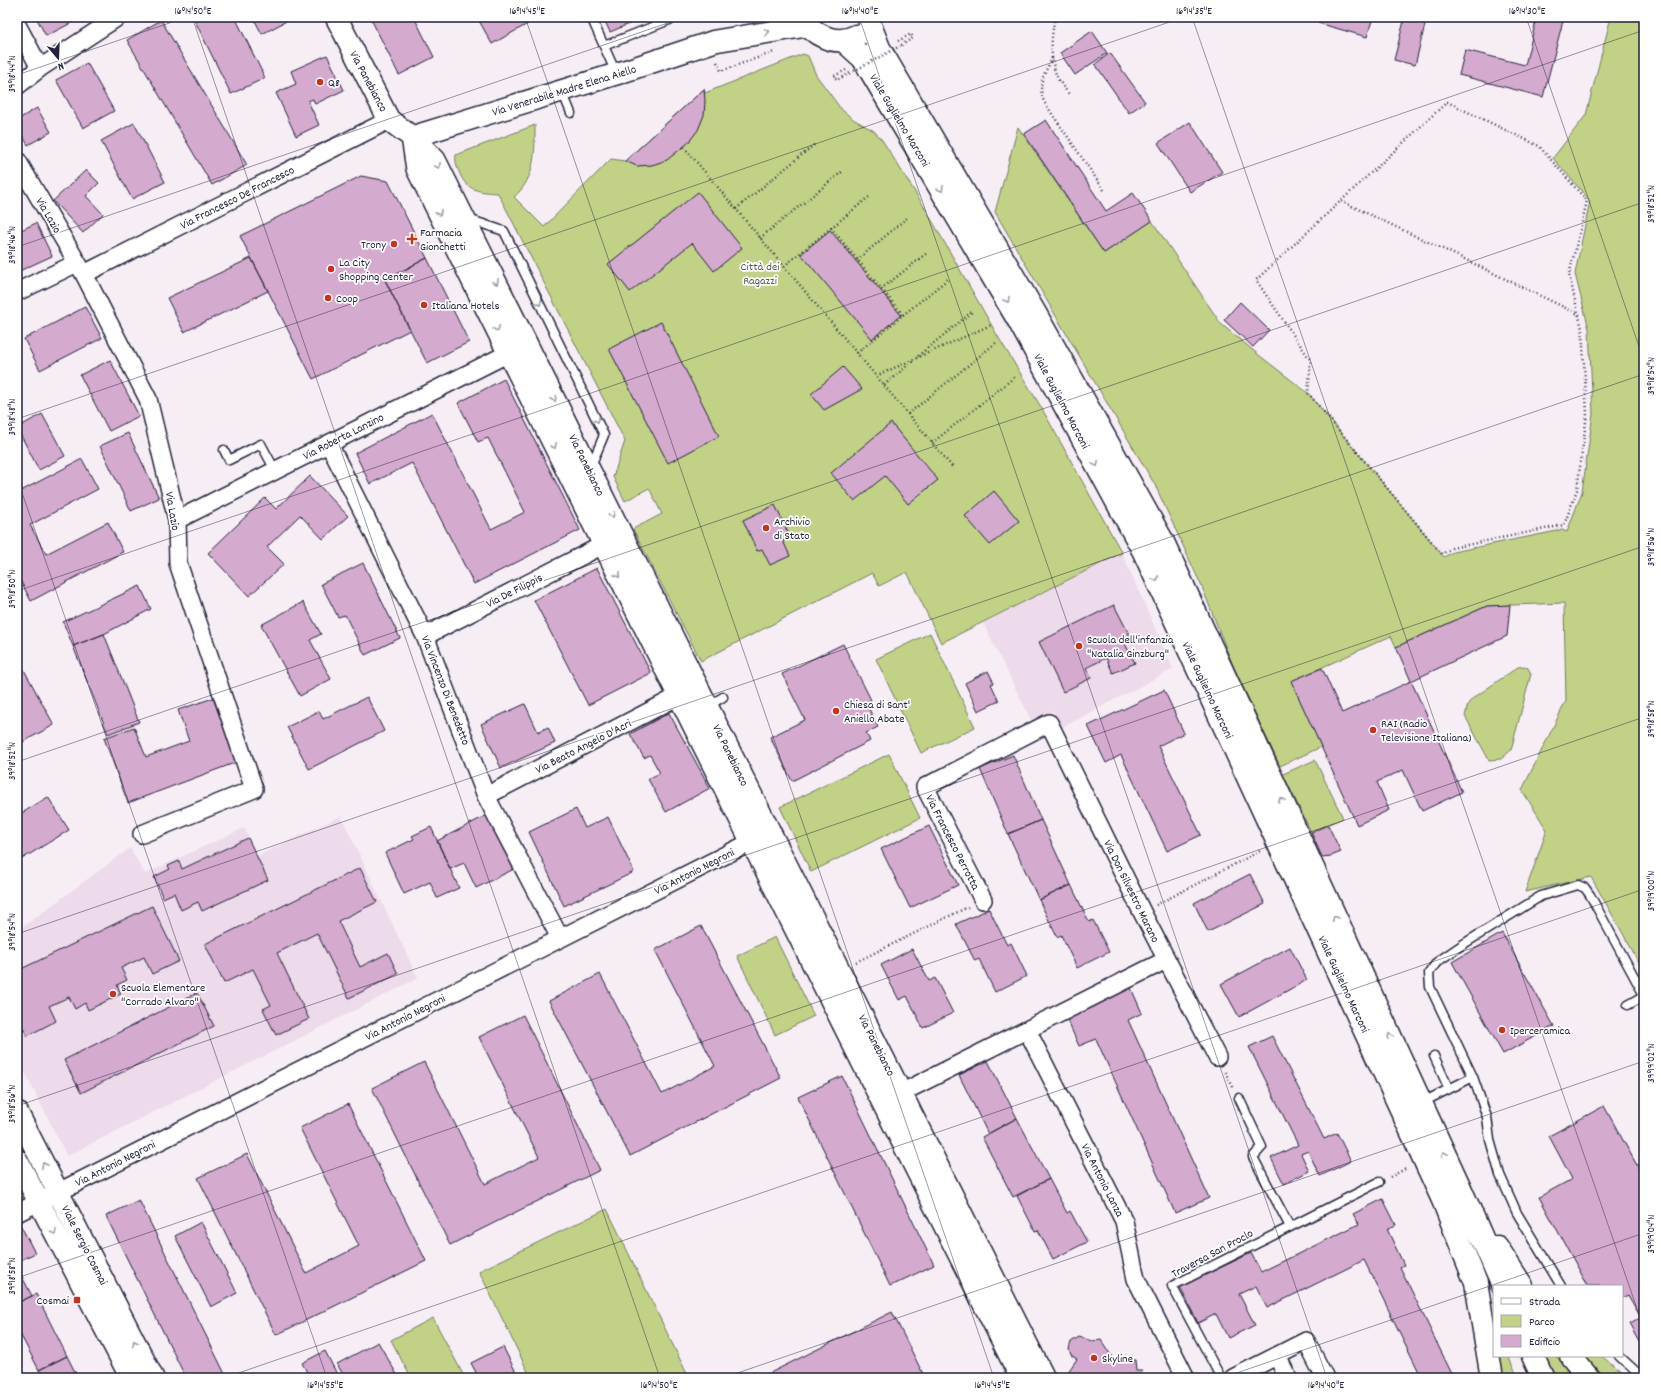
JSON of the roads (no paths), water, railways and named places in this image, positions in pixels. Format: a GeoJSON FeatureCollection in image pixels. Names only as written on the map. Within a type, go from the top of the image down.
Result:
{"type":"FeatureCollection","features":[{"type":"Feature","properties":{"kind":"main road"},"geometry":{"type":"LineString","coordinates":[[804,21],[817,34],[830,39],[843,40],[862,32],[873,21]]}},
{"type":"Feature","properties":{"kind":"main road","name":"Viale Guglielmo Marconi"},"geometry":{"type":"LineString","coordinates":[[873,21],[879,48],[1035,313],[1162,540],[1461,1190],[1503,1285]]}},
{"type":"Feature","properties":{"kind":"main road","name":"Viale Guglielmo Marconi"},"geometry":{"type":"LineString","coordinates":[[843,40],[863,58],[1020,321],[1143,550],[1444,1200],[1476,1283],[1492,1378]]}},
{"type":"Feature","properties":{"kind":"main road"},"geometry":{"type":"LineString","coordinates":[[1461,1190],[1521,1285]]}},
{"type":"Feature","properties":{"kind":"main road"},"geometry":{"type":"LineString","coordinates":[[1533,1357],[1543,1378]]}},
{"type":"Feature","properties":{"kind":"main road"},"geometry":{"type":"LineString","coordinates":[[1571,1357],[1589,1378]]}},
{"type":"Feature","properties":{"kind":"street"},"geometry":{"type":"LineString","coordinates":[[17,86],[40,68],[118,17]]}},
{"type":"Feature","properties":{"kind":"street","name":"Via Panebianco"},"geometry":{"type":"LineString","coordinates":[[336,17],[389,120],[412,137],[435,160],[589,469],[715,702],[770,832],[1044,1378]]}},
{"type":"Feature","properties":{"kind":"street","name":"Via Venerabile Madre Elena Aiello"},"geometry":{"type":"LineString","coordinates":[[715,40],[760,17]]}},
{"type":"Feature","properties":{"kind":"street","name":"Via Venerabile Madre Elena Aiello"},"geometry":{"type":"LineString","coordinates":[[412,137],[616,74],[715,40],[804,21]]}},
{"type":"Feature","properties":{"kind":"street"},"geometry":{"type":"LineString","coordinates":[[17,25],[40,68]]}},
{"type":"Feature","properties":{"kind":"street","name":"Via Francesco De Francesco"},"geometry":{"type":"LineString","coordinates":[[17,292],[80,268],[119,262],[389,120]]}},
{"type":"Feature","properties":{"kind":"street","name":"Via Panebianco"},"geometry":{"type":"LineString","coordinates":[[412,137],[417,169],[678,696],[1021,1378]]}},
{"type":"Feature","properties":{"kind":"street","name":"Via Lazio"},"geometry":{"type":"LineString","coordinates":[[17,160],[80,268],[148,399],[177,520],[178,564],[254,789],[142,834]]}},
{"type":"Feature","properties":{"kind":"street","name":"Via Roberta Lanzino"},"geometry":{"type":"LineString","coordinates":[[177,520],[509,353]]}},
{"type":"Feature","properties":{"kind":"street","name":"Via Vincenzo Di Benedetto"},"geometry":{"type":"LineString","coordinates":[[330,444],[425,636],[486,796],[560,938]]}},
{"type":"Feature","properties":{"kind":"street","name":"Via De Filippis"},"geometry":{"type":"LineString","coordinates":[[425,636],[603,545]]}},
{"type":"Feature","properties":{"kind":"street","name":"Via Beato Angelo D'Acri"},"geometry":{"type":"LineString","coordinates":[[486,796],[678,696]]}},
{"type":"Feature","properties":{"kind":"street","name":"Via Francesco Perrotta"},"geometry":{"type":"LineString","coordinates":[[983,900],[925,787],[1049,723]]}},
{"type":"Feature","properties":{"kind":"street","name":"Via Don Silvestro Marano"},"geometry":{"type":"LineString","coordinates":[[1049,723],[1166,960],[1217,1057]]}},
{"type":"Feature","properties":{"kind":"street","name":"Via Antonio Negroni"},"geometry":{"type":"LineString","coordinates":[[17,1213],[770,832]]}},
{"type":"Feature","properties":{"kind":"street"},"geometry":{"type":"LineString","coordinates":[[901,1093],[1166,960]]}},
{"type":"Feature","properties":{"kind":"street","name":"Via Antonio Lanza"},"geometry":{"type":"LineString","coordinates":[[1027,1030],[1124,1221],[1136,1279],[1186,1378]]}},
{"type":"Feature","properties":{"kind":"street","name":"Viale Sergio Cosmai"},"geometry":{"type":"LineString","coordinates":[[17,1112],[153,1378]]}},
{"type":"Feature","properties":{"kind":"street","name":"Viale Sergio Cosmai"},"geometry":{"type":"LineString","coordinates":[[17,1160],[132,1378]]}},
{"type":"Feature","properties":{"kind":"street"},"geometry":{"type":"LineString","coordinates":[[1233,1378],[1306,1341],[1325,1378]]}},
{"type":"Feature","properties":{"kind":"street"},"geometry":{"type":"LineString","coordinates":[[1274,1358],[1288,1378]]}},
{"type":"Feature","properties":{"kind":"lane"},"geometry":{"type":"LineString","coordinates":[[591,17],[616,74]]}},
{"type":"Feature","properties":{"kind":"lane"},"geometry":{"type":"LineString","coordinates":[[604,46],[677,17]]}},
{"type":"Feature","properties":{"kind":"lane"},"geometry":{"type":"LineString","coordinates":[[562,90],[571,113]]}},
{"type":"Feature","properties":{"kind":"lane"},"geometry":{"type":"LineString","coordinates":[[464,217],[504,231],[604,435],[589,469]]}},
{"type":"Feature","properties":{"kind":"lane"},"geometry":{"type":"LineString","coordinates":[[224,450],[229,460],[261,444],[275,470]]}},
{"type":"Feature","properties":{"kind":"lane"},"geometry":{"type":"LineString","coordinates":[[1560,1285],[1517,1213],[1500,1175],[1490,1140],[1487,1117],[1474,1077],[1430,987],[1429,973],[1436,962],[1462,944],[1541,896],[1578,885],[1585,888],[1590,895],[1644,996],[1628,1005]]}},
{"type":"Feature","properties":{"kind":"lane"},"geometry":{"type":"LineString","coordinates":[[1434,1056],[1449,1088]]}},
{"type":"Feature","properties":{"kind":"lane"},"geometry":{"type":"LineString","coordinates":[[1420,1103],[1474,1077]]}},
{"type":"Feature","properties":{"kind":"lane"},"geometry":{"type":"LineString","coordinates":[[1239,1098],[1262,1147],[1253,1156],[1290,1227]]}},
{"type":"Feature","properties":{"kind":"lane","name":"Traversa San Proclo"},"geometry":{"type":"LineString","coordinates":[[1221,1378],[1172,1286],[1379,1182]]}},
{"type":"Feature","properties":{"kind":"lane"},"geometry":{"type":"LineString","coordinates":[[1620,1357],[1643,1378]]}},
{"type":"Feature","properties":{"kind":"place","name":"Q8"},"geometry":{"type":"Point","coordinates":[320,82]}},
{"type":"Feature","properties":{"kind":"place","name":"Farmacia Gionchetti"},"geometry":{"type":"Point","coordinates":[412,239]}},
{"type":"Feature","properties":{"kind":"place","name":"Trony"},"geometry":{"type":"Point","coordinates":[394,244]}},
{"type":"Feature","properties":{"kind":"place","name":"La City Shopping Center"},"geometry":{"type":"Point","coordinates":[331,269]}},
{"type":"Feature","properties":{"kind":"place","name":"Coop"},"geometry":{"type":"Point","coordinates":[328,298]}},
{"type":"Feature","properties":{"kind":"place","name":"Italiana Hotels"},"geometry":{"type":"Point","coordinates":[424,305]}},
{"type":"Feature","properties":{"kind":"place","name":"Archivio di Stato"},"geometry":{"type":"Point","coordinates":[766,528]}},
{"type":"Feature","properties":{"kind":"place","name":"Scuola dell'infanzia \"Natalia Ginzburg\""},"geometry":{"type":"Point","coordinates":[1079,646]}},
{"type":"Feature","properties":{"kind":"place","name":"Chiesa di Sant' Aniello Abate"},"geometry":{"type":"Point","coordinates":[836,711]}},
{"type":"Feature","properties":{"kind":"place","name":"RAI (Radio Televisione Italiana)"},"geometry":{"type":"Point","coordinates":[1373,730]}},
{"type":"Feature","properties":{"kind":"place","name":"Scuola Elementare \"Corrado Alvaro\""},"geometry":{"type":"Point","coordinates":[113,994]}},
{"type":"Feature","properties":{"kind":"place","name":"Iperceramica"},"geometry":{"type":"Point","coordinates":[1502,1030]}},
{"type":"Feature","properties":{"kind":"place","name":"Cosmai"},"geometry":{"type":"Point","coordinates":[77,1300]}},
{"type":"Feature","properties":{"kind":"place","name":"Skyline"},"geometry":{"type":"Point","coordinates":[1094,1358]}},
{"type":"Feature","properties":{"kind":"park label","name":"Città dei Ragazzi"},"geometry":{"type":"Point","coordinates":[760,273]}}]}
